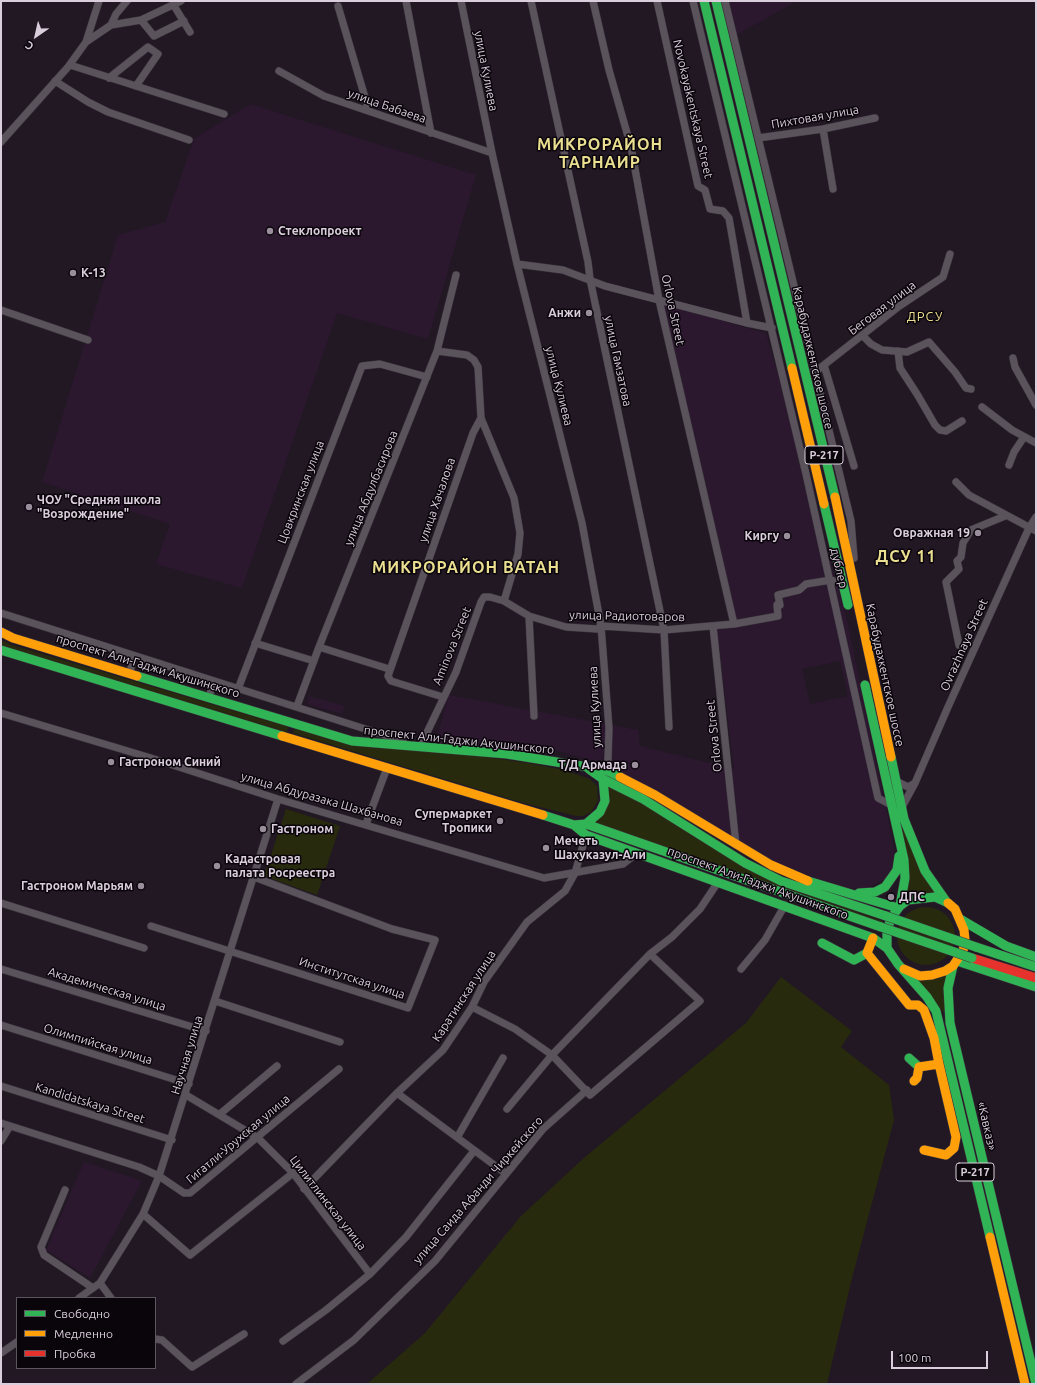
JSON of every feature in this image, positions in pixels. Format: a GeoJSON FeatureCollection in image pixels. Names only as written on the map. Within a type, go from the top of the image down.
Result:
{"type":"FeatureCollection","features":[{"type":"Feature","properties":{"kind":"main road","name":"Карабудахкентское шоссе"},"geometry":{"type":"LineString","coordinates":[[704,1],[850,614]]}},
{"type":"Feature","properties":{"kind":"main road","name":"Карабудахкентское шоссе"},"geometry":{"type":"LineString","coordinates":[[716,1],[840,523],[904,819],[925,871],[946,901]]}},
{"type":"Feature","properties":{"kind":"main road","name":"проспект Али-Гаджи Акушинского"},"geometry":{"type":"LineString","coordinates":[[1,632],[13,638],[130,672],[352,741],[507,754],[587,768],[655,795],[736,845],[792,875],[831,889],[899,907]]}},
{"type":"Feature","properties":{"kind":"main road","name":"проспект Али-Гаджи Акушинского"},"geometry":{"type":"LineString","coordinates":[[1,650],[574,825],[586,835],[784,905],[872,938],[888,948]]}},
{"type":"Feature","properties":{"kind":"main road","name":"Карабудахкентское шоссе"},"geometry":{"type":"LineString","coordinates":[[862,672],[904,860],[905,878],[899,907]]}},
{"type":"Feature","properties":{"kind":"main road"},"geometry":{"type":"LineString","coordinates":[[291,739],[290,730],[296,724]]}},
{"type":"Feature","properties":{"kind":"main road"},"geometry":{"type":"LineString","coordinates":[[586,824],[600,812],[605,801],[605,774]]}},
{"type":"Feature","properties":{"kind":"main road"},"geometry":{"type":"LineString","coordinates":[[605,774],[744,863],[781,881],[1036,967]]}},
{"type":"Feature","properties":{"kind":"main road"},"geometry":{"type":"LineString","coordinates":[[574,825],[586,824],[881,927],[1036,978]]}},
{"type":"Feature","properties":{"kind":"main road"},"geometry":{"type":"LineString","coordinates":[[831,889],[863,894],[875,892],[884,886],[897,870],[899,862],[898,833]]}},
{"type":"Feature","properties":{"kind":"main road"},"geometry":{"type":"LineString","coordinates":[[888,948],[887,931],[891,918],[899,907],[908,900],[923,896],[935,897],[946,901]]}},
{"type":"Feature","properties":{"kind":"main road","name":"Р-217"},"geometry":{"type":"LineString","coordinates":[[946,901],[954,909],[964,930],[965,940],[963,952],[955,964]]}},
{"type":"Feature","properties":{"kind":"main road"},"geometry":{"type":"LineString","coordinates":[[960,919],[1006,946],[1036,957]]}},
{"type":"Feature","properties":{"kind":"main road"},"geometry":{"type":"LineString","coordinates":[[822,943],[854,960],[867,953],[872,938]]}},
{"type":"Feature","properties":{"kind":"main road","name":"Р-217"},"geometry":{"type":"LineString","coordinates":[[888,948],[894,960],[927,997],[936,1011],[1025,1384]]}},
{"type":"Feature","properties":{"kind":"main road"},"geometry":{"type":"LineString","coordinates":[[867,953],[909,1005],[918,1005],[924,1010],[934,1038],[956,1137],[954,1148],[946,1155],[924,1150]]}},
{"type":"Feature","properties":{"kind":"main road"},"geometry":{"type":"LineString","coordinates":[[904,970],[920,976],[932,975],[945,971],[955,964],[1036,987]]}},
{"type":"Feature","properties":{"kind":"main road","name":"«Кавказ»"},"geometry":{"type":"LineString","coordinates":[[955,964],[948,988],[950,1023],[1036,1384]]}},
{"type":"Feature","properties":{"kind":"main road"},"geometry":{"type":"LineString","coordinates":[[909,1058],[919,1066],[939,1064]]}},
{"type":"Feature","properties":{"kind":"main road"},"geometry":{"type":"LineString","coordinates":[[914,1081],[917,1078],[919,1066]]}},
{"type":"Feature","properties":{"kind":"street"},"geometry":{"type":"LineString","coordinates":[[1,142],[70,65],[86,42],[99,1]]}},
{"type":"Feature","properties":{"kind":"street"},"geometry":{"type":"LineString","coordinates":[[111,25],[116,14],[127,1]]}},
{"type":"Feature","properties":{"kind":"street"},"geometry":{"type":"LineString","coordinates":[[86,42],[111,25],[141,20],[181,1]]}},
{"type":"Feature","properties":{"kind":"street"},"geometry":{"type":"LineString","coordinates":[[406,1],[431,132]]}},
{"type":"Feature","properties":{"kind":"street","name":"улица Кулиева"},"geometry":{"type":"LineString","coordinates":[[461,1],[516,264],[582,523],[601,626],[609,728],[608,759],[605,774]]}},
{"type":"Feature","properties":{"kind":"street","name":"улица Гамзатова"},"geometry":{"type":"LineString","coordinates":[[531,1],[588,262],[590,279],[664,630],[669,727]]}},
{"type":"Feature","properties":{"kind":"street","name":"Orlova Street"},"geometry":{"type":"LineString","coordinates":[[593,1],[609,70],[631,147],[659,300],[734,624]]}},
{"type":"Feature","properties":{"kind":"street","name":"Novokayakentskaya Street"},"geometry":{"type":"LineString","coordinates":[[657,1],[698,186],[705,190],[710,209],[723,211],[729,218],[746,323]]}},
{"type":"Feature","properties":{"kind":"street","name":"дублер"},"geometry":{"type":"LineString","coordinates":[[693,1],[831,580],[878,798],[891,805]]}},
{"type":"Feature","properties":{"kind":"street"},"geometry":{"type":"LineString","coordinates":[[725,1],[851,522],[854,560],[852,580]]}},
{"type":"Feature","properties":{"kind":"street"},"geometry":{"type":"LineString","coordinates":[[173,4],[190,32]]}},
{"type":"Feature","properties":{"kind":"street"},"geometry":{"type":"LineString","coordinates":[[338,6],[369,111]]}},
{"type":"Feature","properties":{"kind":"street"},"geometry":{"type":"LineString","coordinates":[[141,20],[154,36],[184,21]]}},
{"type":"Feature","properties":{"kind":"street"},"geometry":{"type":"LineString","coordinates":[[109,78],[148,47],[158,54],[136,86]]}},
{"type":"Feature","properties":{"kind":"street"},"geometry":{"type":"LineString","coordinates":[[70,65],[224,114]]}},
{"type":"Feature","properties":{"kind":"street","name":"улица Бабаева"},"geometry":{"type":"LineString","coordinates":[[279,71],[324,96],[492,153]]}},
{"type":"Feature","properties":{"kind":"street"},"geometry":{"type":"LineString","coordinates":[[55,81],[88,102],[108,112],[189,140]]}},
{"type":"Feature","properties":{"kind":"street","name":"Пихтовая улица"},"geometry":{"type":"LineString","coordinates":[[758,138],[823,129],[876,118]]}},
{"type":"Feature","properties":{"kind":"street"},"geometry":{"type":"LineString","coordinates":[[823,129],[833,189]]}},
{"type":"Feature","properties":{"kind":"street","name":"Беговая улица"},"geometry":{"type":"LineString","coordinates":[[815,372],[863,336],[898,307],[943,277],[950,254]]}},
{"type":"Feature","properties":{"kind":"street"},"geometry":{"type":"LineString","coordinates":[[516,264],[563,270],[590,279],[605,286],[746,323],[772,328]]}},
{"type":"Feature","properties":{"kind":"street","name":"улица Абдулбасирова"},"geometry":{"type":"LineString","coordinates":[[297,706],[318,647],[437,351],[456,275]]}},
{"type":"Feature","properties":{"kind":"street"},"geometry":{"type":"LineString","coordinates":[[1,310],[88,340]]}},
{"type":"Feature","properties":{"kind":"street"},"geometry":{"type":"LineString","coordinates":[[863,336],[871,344],[882,350],[907,352],[929,342],[955,372],[966,388],[971,389]]}},
{"type":"Feature","properties":{"kind":"street"},"geometry":{"type":"LineString","coordinates":[[437,351],[467,355],[474,360],[478,367],[480,418],[514,498],[520,533],[518,554],[504,601]]}},
{"type":"Feature","properties":{"kind":"street"},"geometry":{"type":"LineString","coordinates":[[898,351],[900,368],[935,425],[940,430],[946,431],[962,421]]}},
{"type":"Feature","properties":{"kind":"street"},"geometry":{"type":"LineString","coordinates":[[1013,358],[1015,367],[1036,405]]}},
{"type":"Feature","properties":{"kind":"street","name":"Цовкринская улица"},"geometry":{"type":"LineString","coordinates":[[238,689],[362,366],[380,364],[427,377]]}},
{"type":"Feature","properties":{"kind":"street"},"geometry":{"type":"LineString","coordinates":[[824,365],[854,466]]}},
{"type":"Feature","properties":{"kind":"street"},"geometry":{"type":"LineString","coordinates":[[982,407],[1012,430],[1036,443]]}},
{"type":"Feature","properties":{"kind":"street","name":"улица Хачалова"},"geometry":{"type":"LineString","coordinates":[[443,697],[391,681],[388,676],[389,669],[473,433],[480,418]]}},
{"type":"Feature","properties":{"kind":"street"},"geometry":{"type":"LineString","coordinates":[[1009,465],[1014,452],[1024,437]]}},
{"type":"Feature","properties":{"kind":"street"},"geometry":{"type":"LineString","coordinates":[[956,482],[969,495],[1030,528]]}},
{"type":"Feature","properties":{"kind":"street"},"geometry":{"type":"LineString","coordinates":[[959,645],[946,582],[959,569],[957,561],[961,557],[963,543],[971,530],[1006,516]]}},
{"type":"Feature","properties":{"kind":"street","name":"Ovrazhnaya Street"},"geometry":{"type":"LineString","coordinates":[[902,807],[915,783],[1036,517]]}},
{"type":"Feature","properties":{"kind":"street"},"geometry":{"type":"LineString","coordinates":[[831,580],[844,586]]}},
{"type":"Feature","properties":{"kind":"street","name":"улица Радиотоваров"},"geometry":{"type":"LineString","coordinates":[[504,601],[529,616],[566,627],[598,629],[601,626],[664,630],[734,624],[778,616],[777,606],[780,605],[778,595],[799,590],[806,584],[831,580]]}},
{"type":"Feature","properties":{"kind":"street","name":"Aminova Street"},"geometry":{"type":"LineString","coordinates":[[420,746],[456,672],[481,602],[484,597],[504,601]]}},
{"type":"Feature","properties":{"kind":"street"},"geometry":{"type":"LineString","coordinates":[[1,613],[420,746]]}},
{"type":"Feature","properties":{"kind":"street"},"geometry":{"type":"LineString","coordinates":[[529,616],[534,716]]}},
{"type":"Feature","properties":{"kind":"street","name":"Orlova Street"},"geometry":{"type":"LineString","coordinates":[[713,626],[736,845]]}},
{"type":"Feature","properties":{"kind":"street"},"geometry":{"type":"LineString","coordinates":[[255,643],[314,661]]}},
{"type":"Feature","properties":{"kind":"street"},"geometry":{"type":"LineString","coordinates":[[318,647],[389,669]]}},
{"type":"Feature","properties":{"kind":"street"},"geometry":{"type":"LineString","coordinates":[[130,672],[134,656]]}},
{"type":"Feature","properties":{"kind":"street"},"geometry":{"type":"LineString","coordinates":[[210,697],[214,681]]}},
{"type":"Feature","properties":{"kind":"street","name":"улица Абдуразака Шахбанова"},"geometry":{"type":"LineString","coordinates":[[1,713],[151,758],[278,799],[544,878],[623,864],[637,853]]}},
{"type":"Feature","properties":{"kind":"street"},"geometry":{"type":"LineString","coordinates":[[366,824],[387,768]]}},
{"type":"Feature","properties":{"kind":"street"},"geometry":{"type":"LineString","coordinates":[[896,782],[908,787],[915,783]]}},
{"type":"Feature","properties":{"kind":"street","name":"Научная улица"},"geometry":{"type":"LineString","coordinates":[[80,1297],[100,1283],[143,1214],[160,1176],[278,799]]}},
{"type":"Feature","properties":{"kind":"street","name":"Каратинская улица"},"geometry":{"type":"LineString","coordinates":[[304,1190],[397,1093],[443,1050],[472,1007],[484,982],[527,922],[565,891],[575,873],[586,835]]}},
{"type":"Feature","properties":{"kind":"street","name":"Институтская улица"},"geometry":{"type":"LineString","coordinates":[[151,926],[408,1008],[435,940],[392,929],[254,877]]}},
{"type":"Feature","properties":{"kind":"street"},"geometry":{"type":"LineString","coordinates":[[507,1109],[552,1055],[650,954],[672,937],[700,909],[718,882]]}},
{"type":"Feature","properties":{"kind":"street"},"geometry":{"type":"LineString","coordinates":[[1,903],[144,948]]}},
{"type":"Feature","properties":{"kind":"street"},"geometry":{"type":"LineString","coordinates":[[741,969],[765,940],[784,905]]}},
{"type":"Feature","properties":{"kind":"street"},"geometry":{"type":"LineString","coordinates":[[472,1007],[515,1029],[552,1055],[587,1090],[590,1095],[700,1001],[650,954]]}},
{"type":"Feature","properties":{"kind":"street","name":"Академическая улица"},"geometry":{"type":"LineString","coordinates":[[1,969],[206,1031]]}},
{"type":"Feature","properties":{"kind":"street"},"geometry":{"type":"LineString","coordinates":[[215,1001],[340,1042]]}},
{"type":"Feature","properties":{"kind":"street","name":"Олимпийская улица"},"geometry":{"type":"LineString","coordinates":[[1,1025],[189,1084]]}},
{"type":"Feature","properties":{"kind":"street"},"geometry":{"type":"LineString","coordinates":[[458,1136],[503,1058]]}},
{"type":"Feature","properties":{"kind":"street"},"geometry":{"type":"LineString","coordinates":[[220,1114],[277,1066]]}},
{"type":"Feature","properties":{"kind":"street","name":"Гигатли-Урухская улица"},"geometry":{"type":"LineString","coordinates":[[1,1123],[139,1167],[160,1176],[184,1193],[190,1193],[258,1138],[339,1069]]}},
{"type":"Feature","properties":{"kind":"street","name":"Kandidatskaya Street"},"geometry":{"type":"LineString","coordinates":[[1,1086],[172,1140]]}},
{"type":"Feature","properties":{"kind":"street","name":"улица Саида Афанди Чиркейского"},"geometry":{"type":"LineString","coordinates":[[296,1384],[354,1340],[435,1261],[543,1128],[587,1090]]}},
{"type":"Feature","properties":{"kind":"street"},"geometry":{"type":"LineString","coordinates":[[397,1093],[458,1136],[474,1151],[505,1173]]}},
{"type":"Feature","properties":{"kind":"street","name":"Цилитлинская улица"},"geometry":{"type":"LineString","coordinates":[[186,1094],[258,1138],[293,1173],[304,1190],[370,1274]]}},
{"type":"Feature","properties":{"kind":"street"},"geometry":{"type":"LineString","coordinates":[[1,1141],[10,1126]]}},
{"type":"Feature","properties":{"kind":"street"},"geometry":{"type":"LineString","coordinates":[[283,1340],[326,1310],[370,1274],[406,1236],[474,1151]]}},
{"type":"Feature","properties":{"kind":"street"},"geometry":{"type":"LineString","coordinates":[[143,1214],[190,1255],[293,1173]]}},
{"type":"Feature","properties":{"kind":"street"},"geometry":{"type":"LineString","coordinates":[[65,1190],[41,1247],[44,1255],[93,1288]]}},
{"type":"Feature","properties":{"kind":"street"},"geometry":{"type":"LineString","coordinates":[[100,1283],[109,1297]]}},
{"type":"Feature","properties":{"kind":"street"},"geometry":{"type":"LineString","coordinates":[[156,1339],[162,1340],[192,1367],[244,1334]]}},
{"type":"Feature","properties":{"kind":"street"},"geometry":{"type":"LineString","coordinates":[[3,1349],[16,1342]]}},
{"type":"Feature","properties":{"kind":"shaded area"},"geometry":{"type":"Polygon","coordinates":[[[722,1],[797,1],[731,38],[722,1]]]}},
{"type":"Feature","properties":{"kind":"shaded area"},"geometry":{"type":"Polygon","coordinates":[[[250,104],[476,175],[428,339],[337,313],[242,588],[156,564],[170,524],[42,482],[118,235],[165,222],[194,139],[250,104]]]}},
{"type":"Feature","properties":{"kind":"shaded area"},"geometry":{"type":"Polygon","coordinates":[[[663,304],[766,333],[847,620],[894,848],[892,868],[884,880],[865,889],[847,888],[783,867],[618,771],[616,763],[602,759],[598,762],[558,751],[513,746],[435,743],[449,695],[638,730],[640,746],[734,769],[717,630],[732,628],[663,304]],[[840,661],[802,669],[810,704],[848,696],[840,661]]]}},
{"type":"Feature","properties":{"kind":"shaded area"},"geometry":{"type":"Polygon","coordinates":[[[309,696],[345,706],[342,714],[307,704],[309,696]]]}},
{"type":"Feature","properties":{"kind":"shaded area"},"geometry":{"type":"Polygon","coordinates":[[[84,1162],[142,1181],[90,1278],[46,1250],[84,1162]]]}},
{"type":"Feature","properties":{"kind":"green space"},"geometry":{"type":"Polygon","coordinates":[[[1,640],[12,645],[288,727],[287,732],[1,645],[1,640]]]}},
{"type":"Feature","properties":{"kind":"green space"},"geometry":{"type":"Polygon","coordinates":[[[294,729],[528,763],[564,770],[590,779],[597,786],[598,801],[591,812],[583,816],[576,816],[520,802],[293,733],[294,729]]]}},
{"type":"Feature","properties":{"kind":"green space"},"geometry":{"type":"Polygon","coordinates":[[[609,786],[643,803],[786,887],[883,921],[882,923],[596,823],[609,786]]]}},
{"type":"Feature","properties":{"kind":"green space"},"geometry":{"type":"Polygon","coordinates":[[[286,809],[340,826],[317,895],[264,876],[286,809]]]}},
{"type":"Feature","properties":{"kind":"green space"},"geometry":{"type":"Polygon","coordinates":[[[902,822],[935,892],[904,897],[902,822]]]}},
{"type":"Feature","properties":{"kind":"green space"},"geometry":{"type":"Polygon","coordinates":[[[920,907],[932,907],[942,911],[951,920],[955,930],[955,942],[947,957],[932,965],[920,965],[910,961],[901,952],[897,942],[897,930],[901,920],[910,911],[920,907]]]}},
{"type":"Feature","properties":{"kind":"green space"},"geometry":{"type":"Polygon","coordinates":[[[946,976],[944,1013],[918,980],[946,976]]]}},
{"type":"Feature","properties":{"kind":"green space"},"geometry":{"type":"Polygon","coordinates":[[[781,977],[852,1031],[841,1047],[889,1085],[894,1120],[851,1282],[827,1384],[367,1384],[425,1333],[521,1216],[584,1158],[746,1023],[781,977]]]}},
{"type":"Feature","properties":{"kind":"traffic: fast"},"geometry":{"type":"LineString","coordinates":[[704,1],[792,368]]}},
{"type":"Feature","properties":{"kind":"traffic: fast"},"geometry":{"type":"LineString","coordinates":[[716,1],[835,497]]}},
{"type":"Feature","properties":{"kind":"traffic: fast"},"geometry":{"type":"LineString","coordinates":[[824,504],[848,605]]}},
{"type":"Feature","properties":{"kind":"traffic: fast"},"geometry":{"type":"LineString","coordinates":[[1,650],[282,736]]}},
{"type":"Feature","properties":{"kind":"traffic: fast"},"geometry":{"type":"LineString","coordinates":[[137,676],[352,741],[507,754],[606,770],[620,777]]}},
{"type":"Feature","properties":{"kind":"traffic: fast"},"geometry":{"type":"LineString","coordinates":[[865,685],[904,860],[905,878],[900,906]]}},
{"type":"Feature","properties":{"kind":"traffic: fast"},"geometry":{"type":"LineString","coordinates":[[891,757],[904,819],[925,871],[946,901]]}},
{"type":"Feature","properties":{"kind":"traffic: fast"},"geometry":{"type":"LineString","coordinates":[[574,825],[586,824],[600,812],[605,801],[603,779],[589,769]]}},
{"type":"Feature","properties":{"kind":"traffic: fast"},"geometry":{"type":"LineString","coordinates":[[603,779],[643,799],[745,863],[781,881],[886,916]]}},
{"type":"Feature","properties":{"kind":"traffic: fast"},"geometry":{"type":"LineString","coordinates":[[543,815],[574,825],[586,835],[873,938],[887,948]]}},
{"type":"Feature","properties":{"kind":"traffic: fast"},"geometry":{"type":"LineString","coordinates":[[586,824],[881,927]]}},
{"type":"Feature","properties":{"kind":"traffic: fast"},"geometry":{"type":"LineString","coordinates":[[859,893],[875,892],[885,887],[897,870],[899,856]]}},
{"type":"Feature","properties":{"kind":"traffic: fast"},"geometry":{"type":"LineString","coordinates":[[808,881],[898,908]]}},
{"type":"Feature","properties":{"kind":"traffic: fast"},"geometry":{"type":"LineString","coordinates":[[948,903],[935,897],[908,900],[900,906],[891,918],[887,931],[887,948],[898,964],[927,997],[936,1011],[990,1237]]}},
{"type":"Feature","properties":{"kind":"traffic: fast"},"geometry":{"type":"LineString","coordinates":[[886,916],[976,947]]}},
{"type":"Feature","properties":{"kind":"traffic: fast"},"geometry":{"type":"LineString","coordinates":[[960,919],[1006,946],[1036,957]]}},
{"type":"Feature","properties":{"kind":"traffic: fast"},"geometry":{"type":"LineString","coordinates":[[881,927],[972,958]]}},
{"type":"Feature","properties":{"kind":"traffic: fast"},"geometry":{"type":"LineString","coordinates":[[822,943],[854,960],[867,953]]}},
{"type":"Feature","properties":{"kind":"traffic: fast"},"geometry":{"type":"LineString","coordinates":[[976,947],[1036,967]]}},
{"type":"Feature","properties":{"kind":"traffic: fast"},"geometry":{"type":"LineString","coordinates":[[957,961],[1036,987]]}},
{"type":"Feature","properties":{"kind":"traffic: fast"},"geometry":{"type":"LineString","coordinates":[[953,966],[948,988],[950,1023],[1036,1384]]}},
{"type":"Feature","properties":{"kind":"traffic: fast"},"geometry":{"type":"LineString","coordinates":[[909,1058],[919,1067]]}},
{"type":"Feature","properties":{"kind":"traffic: slow"},"geometry":{"type":"LineString","coordinates":[[792,368],[824,504]]}},
{"type":"Feature","properties":{"kind":"traffic: slow"},"geometry":{"type":"LineString","coordinates":[[835,497],[891,757]]}},
{"type":"Feature","properties":{"kind":"traffic: slow"},"geometry":{"type":"LineString","coordinates":[[1,632],[13,638],[137,676]]}},
{"type":"Feature","properties":{"kind":"traffic: slow"},"geometry":{"type":"LineString","coordinates":[[282,736],[543,815]]}},
{"type":"Feature","properties":{"kind":"traffic: slow"},"geometry":{"type":"LineString","coordinates":[[620,777],[655,795],[771,865],[808,881]]}},
{"type":"Feature","properties":{"kind":"traffic: slow"},"geometry":{"type":"LineString","coordinates":[[904,969],[920,976],[932,975],[945,971],[953,966],[963,951],[965,940],[964,930],[955,909],[948,903]]}},
{"type":"Feature","properties":{"kind":"traffic: slow"},"geometry":{"type":"LineString","coordinates":[[873,938],[867,953],[909,1005],[918,1005],[924,1010],[934,1038],[939,1064],[919,1067],[917,1078],[914,1081]]}},
{"type":"Feature","properties":{"kind":"traffic: slow"},"geometry":{"type":"LineString","coordinates":[[924,1150],[946,1155],[954,1148],[956,1137],[939,1064]]}},
{"type":"Feature","properties":{"kind":"traffic: slow"},"geometry":{"type":"LineString","coordinates":[[990,1237],[1025,1384]]}},
{"type":"Feature","properties":{"kind":"traffic: jam"},"geometry":{"type":"LineString","coordinates":[[972,958],[1036,978]]}},
{"type":"Feature","properties":{"kind":"place","name":"Стеклопроект"},"geometry":{"type":"Point","coordinates":[270,231]}},
{"type":"Feature","properties":{"kind":"place","name":"К-13"},"geometry":{"type":"Point","coordinates":[73,273]}},
{"type":"Feature","properties":{"kind":"place","name":"Анжи"},"geometry":{"type":"Point","coordinates":[589,313]}},
{"type":"Feature","properties":{"kind":"place","name":"ЧОУ \"Средняя школа \"Возрождение\""},"geometry":{"type":"Point","coordinates":[29,507]}},
{"type":"Feature","properties":{"kind":"place","name":"Овражная 19"},"geometry":{"type":"Point","coordinates":[978,533]}},
{"type":"Feature","properties":{"kind":"place","name":"Киргу"},"geometry":{"type":"Point","coordinates":[787,536]}},
{"type":"Feature","properties":{"kind":"place","name":"Гастроном Синий"},"geometry":{"type":"Point","coordinates":[111,762]}},
{"type":"Feature","properties":{"kind":"place","name":"Т/Д Армада"},"geometry":{"type":"Point","coordinates":[635,765]}},
{"type":"Feature","properties":{"kind":"place","name":"Супермаркет Тропики"},"geometry":{"type":"Point","coordinates":[500,821]}},
{"type":"Feature","properties":{"kind":"place","name":"Гастроном"},"geometry":{"type":"Point","coordinates":[263,829]}},
{"type":"Feature","properties":{"kind":"place","name":"Мечеть Шахуказул-Али"},"geometry":{"type":"Point","coordinates":[546,848]}},
{"type":"Feature","properties":{"kind":"place","name":"Кадастровая палата Росреестра"},"geometry":{"type":"Point","coordinates":[217,866]}},
{"type":"Feature","properties":{"kind":"place","name":"Гастроном Марьям"},"geometry":{"type":"Point","coordinates":[141,886]}},
{"type":"Feature","properties":{"kind":"place","name":"ДПС"},"geometry":{"type":"Point","coordinates":[891,897]}},
{"type":"Feature","properties":{"kind":"district","name":"МИКРОРАЙОН ТАРНАИР"},"geometry":{"type":"Point","coordinates":[600,154]}},
{"type":"Feature","properties":{"kind":"district","name":"ДРСУ"},"geometry":{"type":"Point","coordinates":[925,317]}},
{"type":"Feature","properties":{"kind":"district","name":"ДСУ 11"},"geometry":{"type":"Point","coordinates":[906,557]}},
{"type":"Feature","properties":{"kind":"district","name":"МИКРОРАЙОН ВАТАН"},"geometry":{"type":"Point","coordinates":[466,568]}}]}
